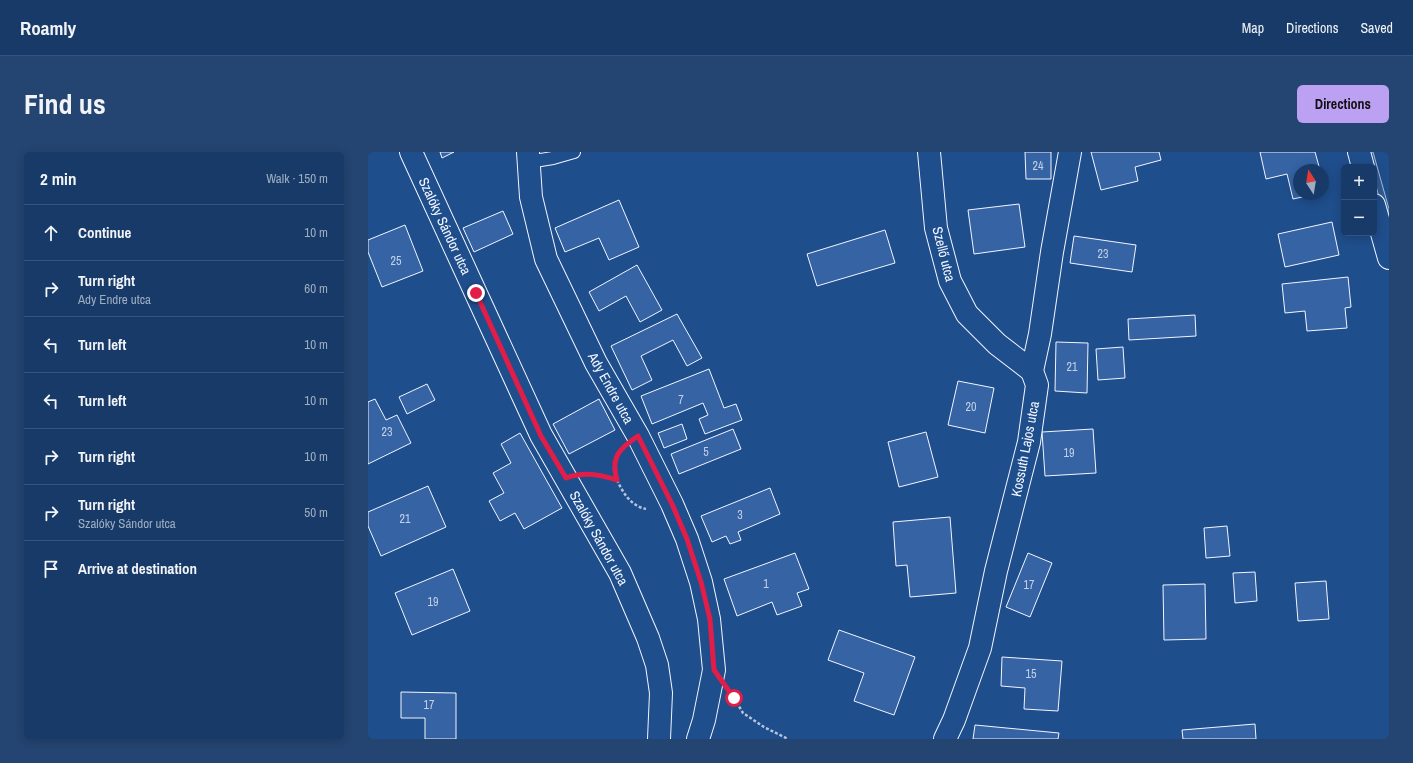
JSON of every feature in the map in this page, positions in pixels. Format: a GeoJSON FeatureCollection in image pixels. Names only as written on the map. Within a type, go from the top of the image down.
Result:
{"type":"FeatureCollection","features":[{"type":"Feature","properties":{"kind":"street","name":"Szalóky Sándor utca"},"geometry":{"type":"LineString","coordinates":[[411,152],[541,436],[620,573],[648,638],[657,666],[661,693],[659,739]]}},
{"type":"Feature","properties":{"kind":"street","name":"Szellő utca"},"geometry":{"type":"LineString","coordinates":[[929,152],[936,228],[950,281],[966,314],[997,344],[1032,371]]}},
{"type":"Feature","properties":{"kind":"street","name":"Kossuth Lajos utca"},"geometry":{"type":"LineString","coordinates":[[945,739],[954,720],[980,648],[996,571],[1029,442],[1037,385],[1032,371],[1040,334],[1052,252],[1070,152]]}},
{"type":"Feature","properties":{"kind":"street"},"geometry":{"type":"LineString","coordinates":[[1359,152],[1362,164]]}},
{"type":"Feature","properties":{"kind":"street","name":"Ady Endre utca"},"geometry":{"type":"LineString","coordinates":[[528,157],[531,197],[546,259],[596,363],[638,436],[672,504],[687,539],[699,575],[710,619],[714,670],[704,720],[698,739]]}},
{"type":"Feature","properties":{"kind":"street"},"geometry":{"type":"LineString","coordinates":[[1377,216],[1389,258]]}},
{"type":"Feature","properties":{"kind":"lane"},"geometry":{"type":"LineString","coordinates":[[528,157],[553,158],[574,152]]}},
{"type":"Feature","properties":{"kind":"path"},"geometry":{"type":"LineString","coordinates":[[566,478],[575,474],[592,474],[617,480],[614,469],[619,450],[625,444],[638,436]]}},
{"type":"Feature","properties":{"kind":"path"},"geometry":{"type":"LineString","coordinates":[[714,670],[743,713],[764,727],[788,739]]}},
{"type":"Feature","properties":{"kind":"shaded area"},"geometry":{"type":"Polygon","coordinates":[[[1366,152],[1373,152],[1376,164],[1369,164],[1366,152]]]}},
{"type":"Feature","properties":{"kind":"shaded area"},"geometry":{"type":"Polygon","coordinates":[[[1377,166],[1389,209],[1389,232],[1377,190],[1377,166]]]}},
{"type":"Feature","properties":{"kind":"building"},"geometry":{"type":"Polygon","coordinates":[[[440,152],[454,152],[442,158],[440,152]]]}},
{"type":"Feature","properties":{"kind":"building"},"geometry":{"type":"Polygon","coordinates":[[[1025,152],[1051,152],[1051,179],[1026,179],[1025,152]]]}},
{"type":"Feature","properties":{"kind":"building"},"geometry":{"type":"Polygon","coordinates":[[[1091,152],[1159,152],[1161,160],[1135,167],[1138,181],[1101,190],[1091,152]]]}},
{"type":"Feature","properties":{"kind":"building"},"geometry":{"type":"Polygon","coordinates":[[[1260,152],[1315,152],[1318,164],[1293,164],[1293,199],[1287,174],[1266,179],[1260,152]]]}},
{"type":"Feature","properties":{"kind":"building"},"geometry":{"type":"Polygon","coordinates":[[[619,200],[639,247],[609,260],[599,238],[565,252],[555,228],[619,200]]]}},
{"type":"Feature","properties":{"kind":"building"},"geometry":{"type":"Polygon","coordinates":[[[1019,204],[1025,247],[974,254],[968,210],[1019,204]]]}},
{"type":"Feature","properties":{"kind":"building"},"geometry":{"type":"Polygon","coordinates":[[[503,211],[513,234],[474,252],[463,228],[503,211]]]}},
{"type":"Feature","properties":{"kind":"building"},"geometry":{"type":"Polygon","coordinates":[[[1332,222],[1339,255],[1285,267],[1278,234],[1332,222]]]}},
{"type":"Feature","properties":{"kind":"building"},"geometry":{"type":"Polygon","coordinates":[[[405,225],[423,271],[382,287],[368,252],[368,240],[405,225]]]}},
{"type":"Feature","properties":{"kind":"building"},"geometry":{"type":"Polygon","coordinates":[[[885,230],[895,263],[817,286],[807,254],[885,230]]]}},
{"type":"Feature","properties":{"kind":"building"},"geometry":{"type":"Polygon","coordinates":[[[1074,236],[1136,245],[1132,272],[1070,263],[1074,236]]]}},
{"type":"Feature","properties":{"kind":"building"},"geometry":{"type":"Polygon","coordinates":[[[637,265],[662,310],[640,322],[626,296],[599,311],[589,292],[637,265]]]}},
{"type":"Feature","properties":{"kind":"building"},"geometry":{"type":"Polygon","coordinates":[[[1348,277],[1351,307],[1345,308],[1347,328],[1307,331],[1305,311],[1285,313],[1282,284],[1348,277]]]}},
{"type":"Feature","properties":{"kind":"building"},"geometry":{"type":"Polygon","coordinates":[[[677,314],[702,358],[687,366],[673,340],[641,356],[652,380],[632,390],[611,346],[677,314]]]}},
{"type":"Feature","properties":{"kind":"building"},"geometry":{"type":"Polygon","coordinates":[[[1195,315],[1196,336],[1129,340],[1128,319],[1195,315]]]}},
{"type":"Feature","properties":{"kind":"building"},"geometry":{"type":"Polygon","coordinates":[[[1056,342],[1088,343],[1087,393],[1055,391],[1056,342]]]}},
{"type":"Feature","properties":{"kind":"building"},"geometry":{"type":"Polygon","coordinates":[[[1123,347],[1125,378],[1098,380],[1096,349],[1123,347]]]}},
{"type":"Feature","properties":{"kind":"building"},"geometry":{"type":"Polygon","coordinates":[[[709,369],[724,408],[736,404],[742,420],[705,434],[699,419],[708,415],[703,403],[652,424],[641,396],[709,369]]]}},
{"type":"Feature","properties":{"kind":"building"},"geometry":{"type":"Polygon","coordinates":[[[958,381],[994,388],[985,433],[948,425],[958,381]]]}},
{"type":"Feature","properties":{"kind":"building"},"geometry":{"type":"Polygon","coordinates":[[[427,384],[435,400],[407,414],[399,397],[427,384]]]}},
{"type":"Feature","properties":{"kind":"building"},"geometry":{"type":"Polygon","coordinates":[[[375,399],[386,420],[397,415],[411,443],[368,464],[368,402],[375,399]]]}},
{"type":"Feature","properties":{"kind":"building"},"geometry":{"type":"Polygon","coordinates":[[[599,399],[615,430],[569,454],[553,424],[599,399]]]}},
{"type":"Feature","properties":{"kind":"building"},"geometry":{"type":"Polygon","coordinates":[[[682,424],[687,439],[664,448],[658,433],[682,424]]]}},
{"type":"Feature","properties":{"kind":"building"},"geometry":{"type":"Polygon","coordinates":[[[733,429],[741,449],[679,474],[671,454],[733,429]]]}},
{"type":"Feature","properties":{"kind":"building"},"geometry":{"type":"Polygon","coordinates":[[[1093,429],[1096,473],[1045,476],[1042,432],[1093,429]]]}},
{"type":"Feature","properties":{"kind":"building"},"geometry":{"type":"Polygon","coordinates":[[[926,432],[938,477],[899,487],[888,442],[926,432]]]}},
{"type":"Feature","properties":{"kind":"building"},"geometry":{"type":"Polygon","coordinates":[[[520,433],[562,508],[524,529],[515,513],[500,521],[489,501],[504,493],[493,473],[511,463],[501,444],[520,433]]]}},
{"type":"Feature","properties":{"kind":"building"},"geometry":{"type":"Polygon","coordinates":[[[428,486],[446,527],[381,556],[368,526],[368,512],[428,486]]]}},
{"type":"Feature","properties":{"kind":"building"},"geometry":{"type":"Polygon","coordinates":[[[770,488],[780,514],[738,532],[741,540],[730,544],[726,536],[712,542],[701,516],[770,488]]]}},
{"type":"Feature","properties":{"kind":"building"},"geometry":{"type":"Polygon","coordinates":[[[950,517],[956,593],[910,597],[907,565],[896,566],[893,522],[950,517]]]}},
{"type":"Feature","properties":{"kind":"building"},"geometry":{"type":"Polygon","coordinates":[[[1227,526],[1230,556],[1206,558],[1204,528],[1227,526]]]}},
{"type":"Feature","properties":{"kind":"building"},"geometry":{"type":"Polygon","coordinates":[[[795,553],[809,589],[797,593],[802,606],[777,615],[772,602],[737,616],[724,579],[795,553]]]}},
{"type":"Feature","properties":{"kind":"building"},"geometry":{"type":"Polygon","coordinates":[[[1028,553],[1052,563],[1030,617],[1006,607],[1028,553]]]}},
{"type":"Feature","properties":{"kind":"building"},"geometry":{"type":"Polygon","coordinates":[[[453,569],[470,611],[412,635],[395,593],[453,569]]]}},
{"type":"Feature","properties":{"kind":"building"},"geometry":{"type":"Polygon","coordinates":[[[1255,572],[1257,601],[1235,603],[1233,573],[1255,572]]]}},
{"type":"Feature","properties":{"kind":"building"},"geometry":{"type":"Polygon","coordinates":[[[1326,581],[1329,619],[1298,621],[1295,583],[1326,581]]]}},
{"type":"Feature","properties":{"kind":"building"},"geometry":{"type":"Polygon","coordinates":[[[1205,584],[1206,639],[1164,640],[1163,585],[1205,584]]]}},
{"type":"Feature","properties":{"kind":"building"},"geometry":{"type":"Polygon","coordinates":[[[839,630],[915,657],[894,715],[854,701],[864,673],[828,660],[839,630]]]}},
{"type":"Feature","properties":{"kind":"building"},"geometry":{"type":"Polygon","coordinates":[[[1002,657],[1062,661],[1058,711],[1024,709],[1025,688],[1001,686],[1002,657]]]}},
{"type":"Feature","properties":{"kind":"building"},"geometry":{"type":"Polygon","coordinates":[[[401,692],[456,693],[456,739],[425,739],[425,718],[401,718],[401,692]]]}},
{"type":"Feature","properties":{"kind":"building"},"geometry":{"type":"Polygon","coordinates":[[[1255,724],[1256,739],[1183,739],[1182,730],[1255,724]]]}},
{"type":"Feature","properties":{"kind":"building"},"geometry":{"type":"Polygon","coordinates":[[[975,725],[1059,733],[1058,739],[973,739],[975,725]]]}},
{"type":"Feature","properties":{"kind":"route"},"geometry":{"type":"LineString","coordinates":[[476,293],[541,436],[566,478],[575,474],[592,474],[617,480],[614,469],[619,450],[625,444],[638,436],[672,504],[687,539],[701,582],[710,619],[714,670],[734,698]]}}]}
